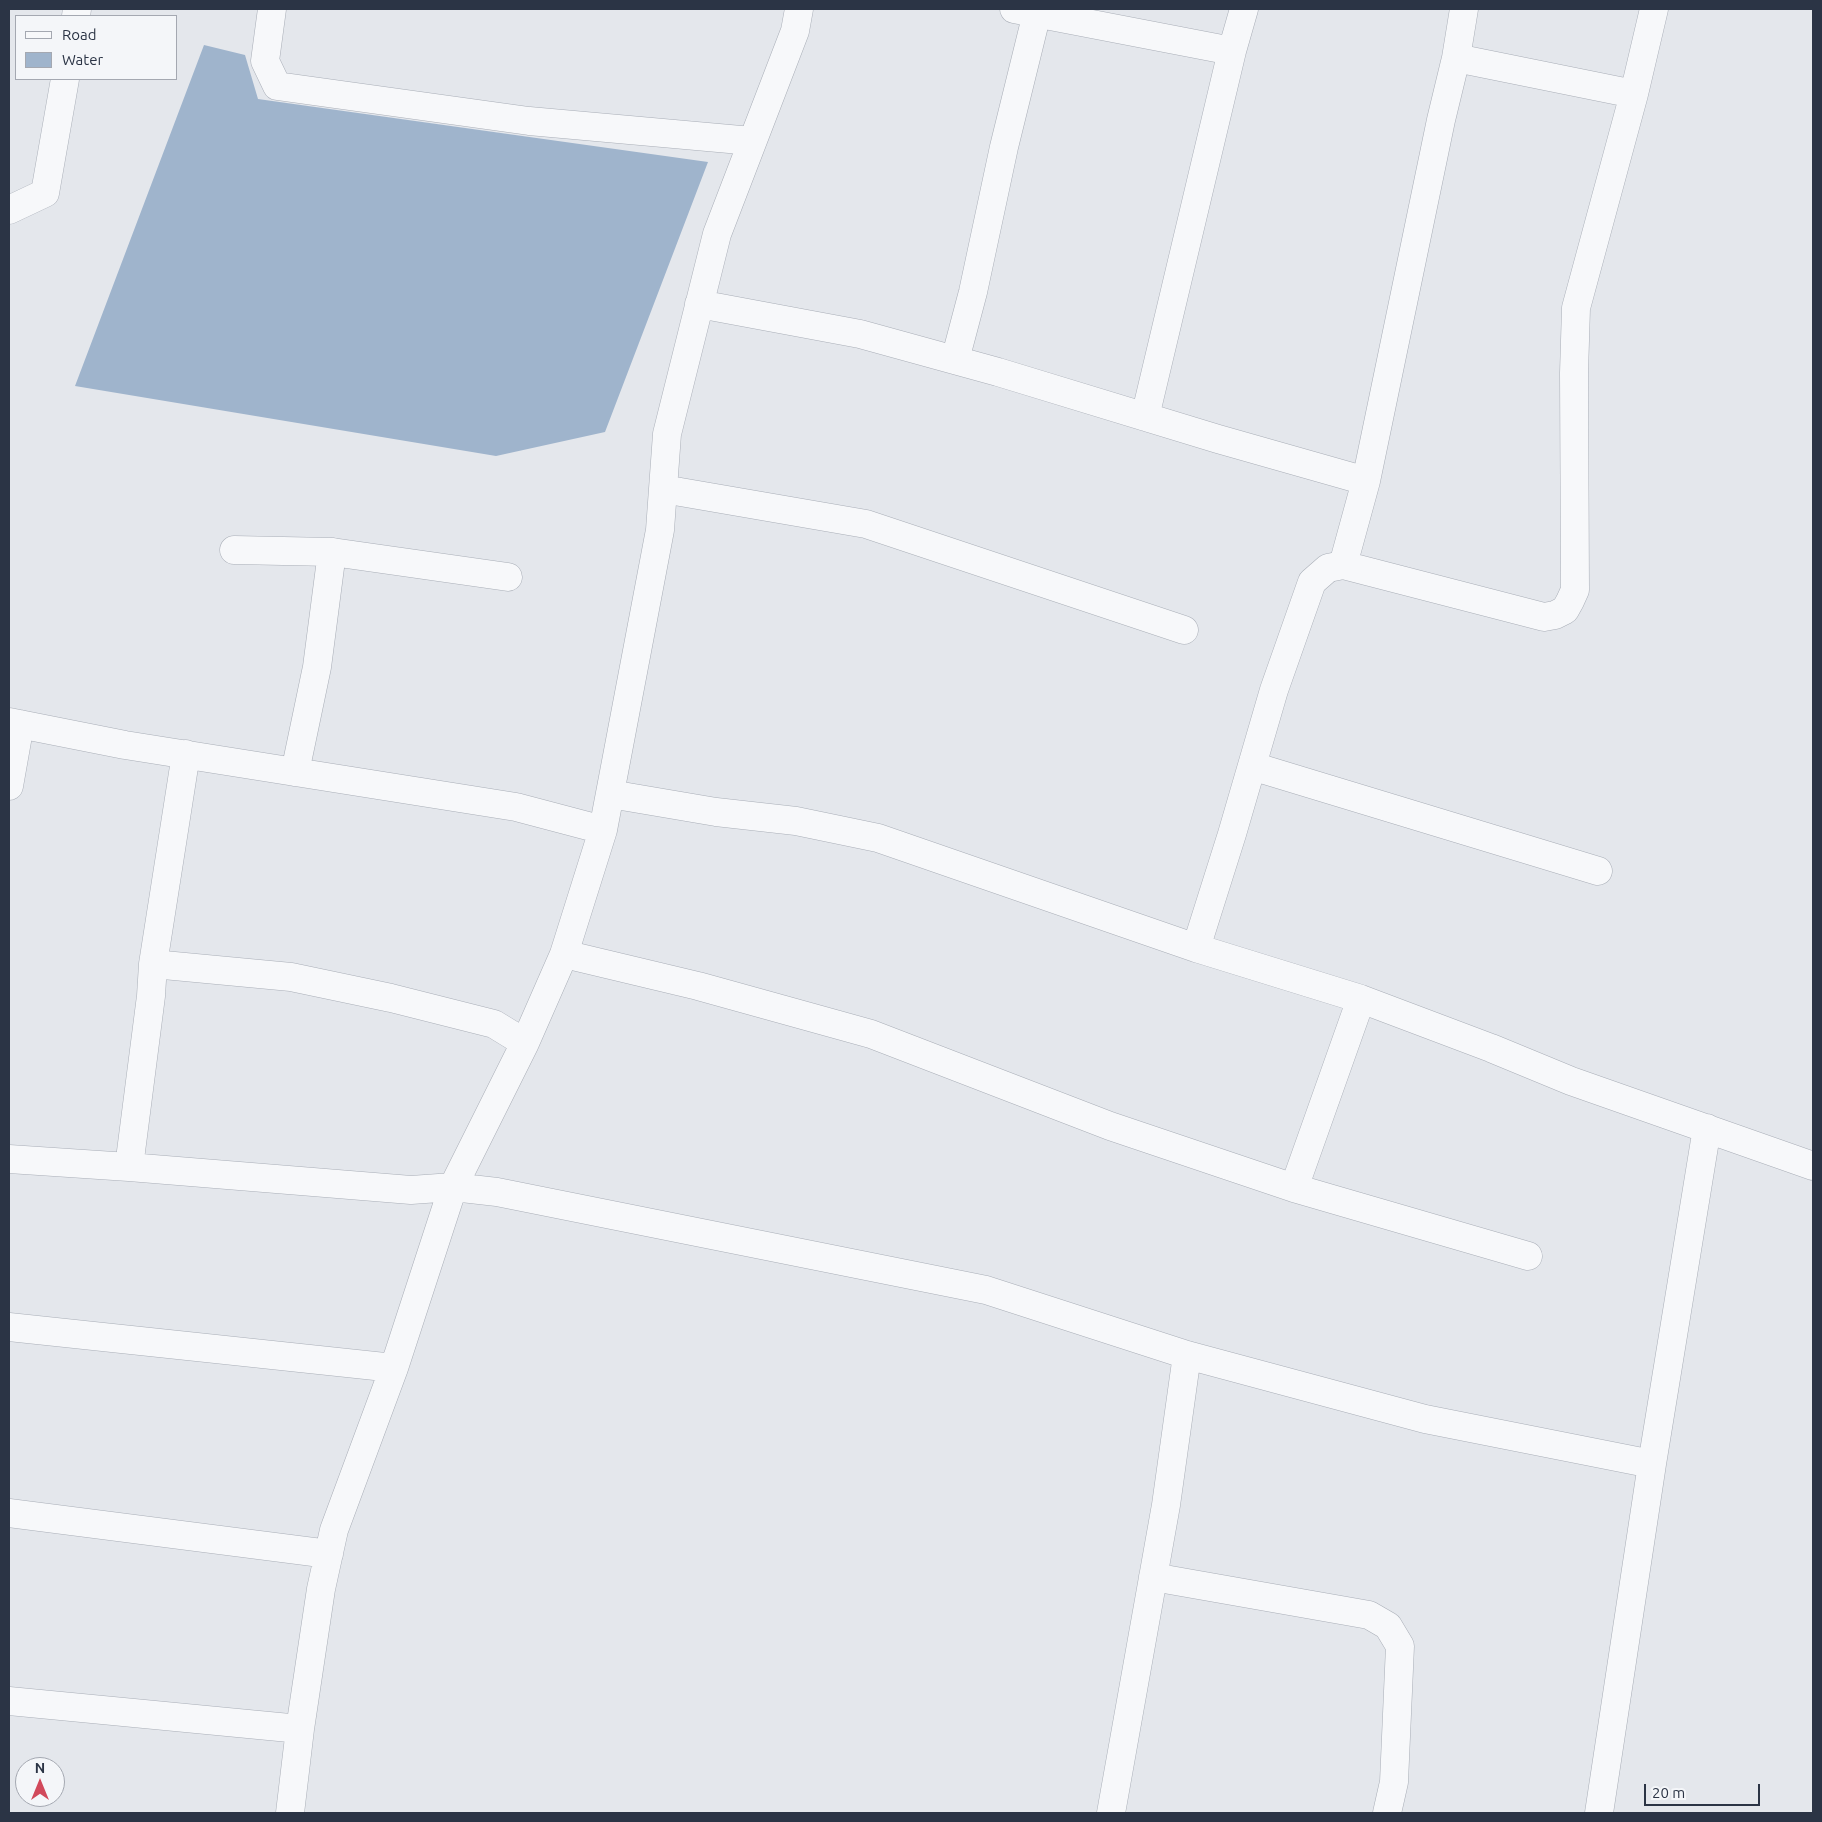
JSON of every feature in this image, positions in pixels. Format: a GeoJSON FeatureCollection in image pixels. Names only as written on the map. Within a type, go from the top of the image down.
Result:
{"type":"FeatureCollection","features":[{"type":"Feature","properties":{"kind":"street"},"geometry":{"type":"LineString","coordinates":[[272,9],[264,61],[277,86],[529,121],[752,141]]}},
{"type":"Feature","properties":{"kind":"street"},"geometry":{"type":"LineString","coordinates":[[290,1813],[300,1729],[321,1589],[334,1530],[394,1368],[453,1186],[525,1043],[564,954],[603,830],[660,530],[667,434],[717,234],[795,31],[799,9]]}},
{"type":"Feature","properties":{"kind":"street"},"geometry":{"type":"LineString","coordinates":[[1145,417],[1232,51],[1244,9]]}},
{"type":"Feature","properties":{"kind":"street"},"geometry":{"type":"LineString","coordinates":[[1343,565],[1366,481],[1441,120],[1456,58],[1464,9]]}},
{"type":"Feature","properties":{"kind":"street"},"geometry":{"type":"LineString","coordinates":[[1196,948],[1274,690],[1312,582],[1328,568],[1343,565],[1544,617],[1555,615],[1565,610],[1570,601],[1575,590],[1574,373],[1576,308],[1634,94],[1654,9]]}},
{"type":"Feature","properties":{"kind":"street"},"geometry":{"type":"LineString","coordinates":[[955,360],[973,292],[1004,147],[1030,10],[1232,51]]}},
{"type":"Feature","properties":{"kind":"street"},"geometry":{"type":"LineString","coordinates":[[1456,58],[1634,94]]}},
{"type":"Feature","properties":{"kind":"street"},"geometry":{"type":"LineString","coordinates":[[9,210],[45,193],[65,80]]}},
{"type":"Feature","properties":{"kind":"street"},"geometry":{"type":"LineString","coordinates":[[699,304],[860,334],[998,372],[1366,481]]}},
{"type":"Feature","properties":{"kind":"street"},"geometry":{"type":"LineString","coordinates":[[663,489],[866,524],[1184,630]]}},
{"type":"Feature","properties":{"kind":"street"},"geometry":{"type":"LineString","coordinates":[[234,550],[332,552],[508,577]]}},
{"type":"Feature","properties":{"kind":"street"},"geometry":{"type":"LineString","coordinates":[[295,772],[317,667],[332,552]]}},
{"type":"Feature","properties":{"kind":"street"},"geometry":{"type":"LineString","coordinates":[[9,786],[14,723],[125,745],[516,807],[603,830]]}},
{"type":"Feature","properties":{"kind":"street"},"geometry":{"type":"LineString","coordinates":[[129,1166],[151,996],[153,964],[186,754]]}},
{"type":"Feature","properties":{"kind":"street"},"geometry":{"type":"LineString","coordinates":[[1252,766],[1598,871]]}},
{"type":"Feature","properties":{"kind":"street"},"geometry":{"type":"LineString","coordinates":[[610,794],[716,812],[796,821],[878,838],[1196,948],[1361,999],[1571,1081],[1813,1166]]}},
{"type":"Feature","properties":{"kind":"street"},"geometry":{"type":"LineString","coordinates":[[564,954],[698,986],[871,1034],[1110,1126],[1294,1188],[1528,1256]]}},
{"type":"Feature","properties":{"kind":"street"},"geometry":{"type":"LineString","coordinates":[[153,964],[291,978],[390,998],[494,1024],[525,1043]]}},
{"type":"Feature","properties":{"kind":"street"},"geometry":{"type":"LineString","coordinates":[[1294,1188],[1361,999]]}},
{"type":"Feature","properties":{"kind":"street"},"geometry":{"type":"LineString","coordinates":[[1599,1813],[1652,1464],[1707,1128]]}},
{"type":"Feature","properties":{"kind":"street"},"geometry":{"type":"LineString","coordinates":[[9,1159],[129,1166],[411,1190],[453,1186],[497,1192],[986,1290],[1187,1355],[1425,1419],[1652,1464]]}},
{"type":"Feature","properties":{"kind":"street"},"geometry":{"type":"LineString","coordinates":[[9,1327],[394,1368]]}},
{"type":"Feature","properties":{"kind":"street"},"geometry":{"type":"LineString","coordinates":[[1111,1813],[1166,1505],[1187,1355]]}},
{"type":"Feature","properties":{"kind":"street"},"geometry":{"type":"LineString","coordinates":[[9,1513],[329,1554]]}},
{"type":"Feature","properties":{"kind":"street"},"geometry":{"type":"LineString","coordinates":[[1153,1577],[1369,1615],[1388,1626],[1400,1646],[1394,1782],[1387,1813]]}},
{"type":"Feature","properties":{"kind":"street"},"geometry":{"type":"LineString","coordinates":[[9,1701],[300,1729]]}},
{"type":"Feature","properties":{"kind":"water"},"geometry":{"type":"Polygon","coordinates":[[[204,45],[245,55],[258,99],[708,162],[605,432],[496,456],[75,386],[204,45]]]}}]}
